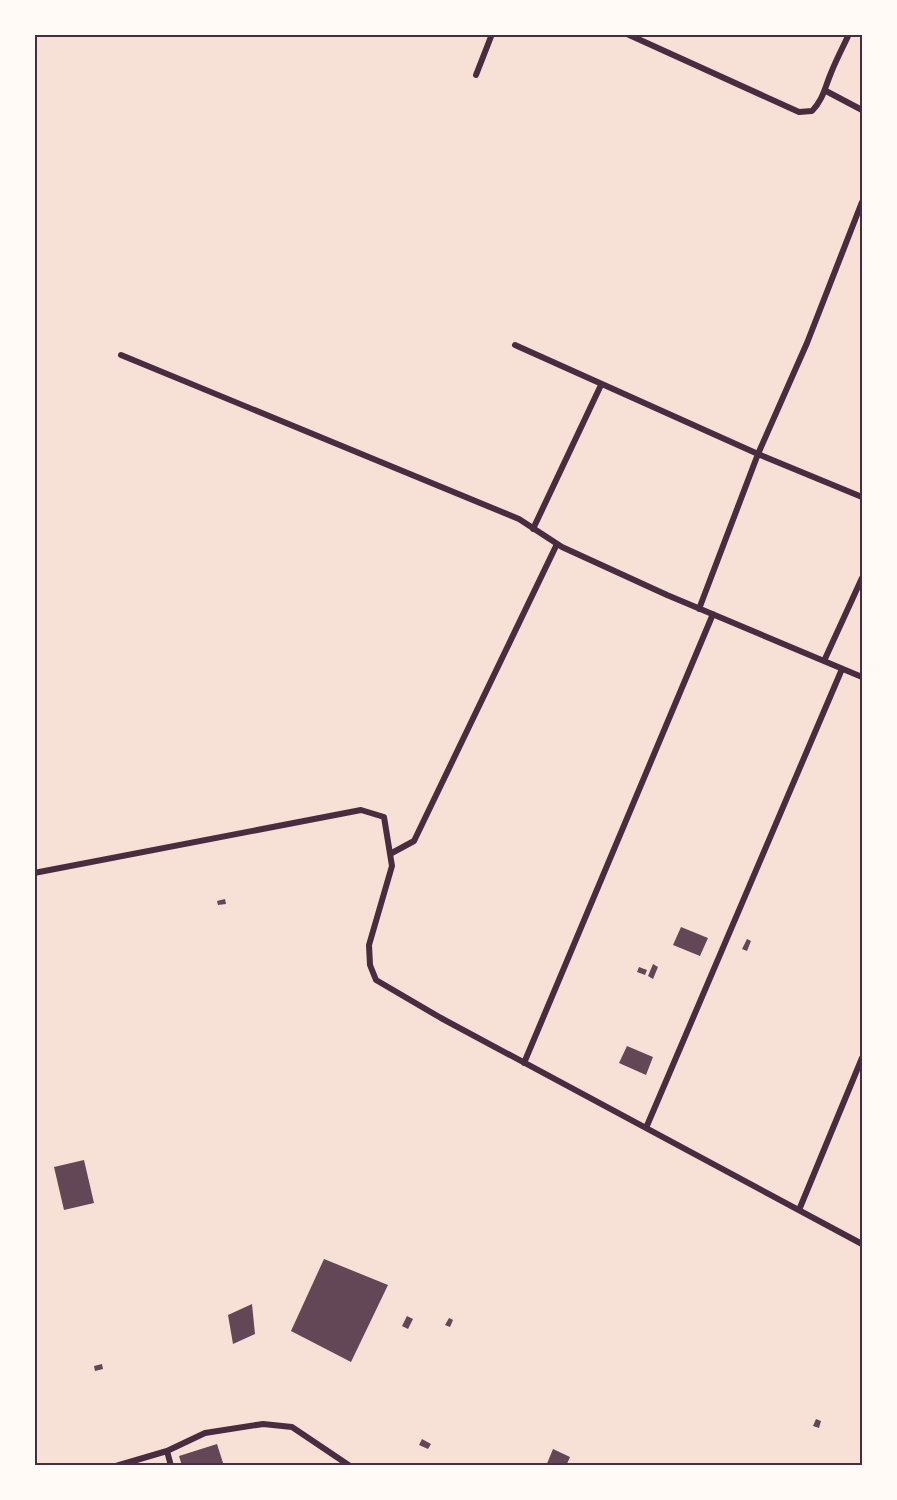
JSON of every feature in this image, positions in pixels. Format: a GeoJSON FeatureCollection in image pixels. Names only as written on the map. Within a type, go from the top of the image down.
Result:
{"type":"FeatureCollection","features":[{"type":"Feature","properties":{"kind":"street"},"geometry":{"type":"LineString","coordinates":[[476,75],[492,34]]}},
{"type":"Feature","properties":{"kind":"street"},"geometry":{"type":"LineString","coordinates":[[627,34],[799,112],[812,111],[826,91],[830,74],[849,34]]}},
{"type":"Feature","properties":{"kind":"street"},"geometry":{"type":"LineString","coordinates":[[826,91],[862,110]]}},
{"type":"Feature","properties":{"kind":"street"},"geometry":{"type":"LineString","coordinates":[[699,609],[758,454],[807,343],[862,202]]}},
{"type":"Feature","properties":{"kind":"street"},"geometry":{"type":"LineString","coordinates":[[515,345],[758,454],[862,497]]}},
{"type":"Feature","properties":{"kind":"street"},"geometry":{"type":"LineString","coordinates":[[121,355],[519,519],[557,544],[699,609],[862,677]]}},
{"type":"Feature","properties":{"kind":"street"},"geometry":{"type":"LineString","coordinates":[[533,529],[601,385]]}},
{"type":"Feature","properties":{"kind":"street"},"geometry":{"type":"LineString","coordinates":[[390,854],[414,841],[557,544]]}},
{"type":"Feature","properties":{"kind":"street"},"geometry":{"type":"LineString","coordinates":[[824,661],[862,578]]}},
{"type":"Feature","properties":{"kind":"street"},"geometry":{"type":"LineString","coordinates":[[524,1063],[713,614]]}},
{"type":"Feature","properties":{"kind":"street"},"geometry":{"type":"LineString","coordinates":[[646,1128],[842,669]]}},
{"type":"Feature","properties":{"kind":"street"},"geometry":{"type":"LineString","coordinates":[[34,873],[361,810],[384,817],[393,866],[369,945],[370,965],[376,980],[441,1018],[862,1244]]}},
{"type":"Feature","properties":{"kind":"street"},"geometry":{"type":"LineString","coordinates":[[799,1210],[862,1058]]}},
{"type":"Feature","properties":{"kind":"street"},"geometry":{"type":"LineString","coordinates":[[116,1466],[167,1451],[205,1433],[263,1424],[292,1427],[350,1466]]}},
{"type":"Feature","properties":{"kind":"street"},"geometry":{"type":"LineString","coordinates":[[167,1451],[171,1466]]}},
{"type":"Feature","properties":{"kind":"building"},"geometry":{"type":"Polygon","coordinates":[[[225,899],[226,904],[218,905],[217,901],[225,899]]]}},
{"type":"Feature","properties":{"kind":"building"},"geometry":{"type":"Polygon","coordinates":[[[681,927],[708,938],[700,956],[673,945],[681,927]]]}},
{"type":"Feature","properties":{"kind":"building"},"geometry":{"type":"Polygon","coordinates":[[[747,939],[751,941],[747,951],[742,949],[747,939]]]}},
{"type":"Feature","properties":{"kind":"building"},"geometry":{"type":"Polygon","coordinates":[[[653,964],[658,967],[653,979],[648,976],[653,964]]]}},
{"type":"Feature","properties":{"kind":"building"},"geometry":{"type":"Polygon","coordinates":[[[639,967],[647,970],[645,975],[637,972],[639,967]]]}},
{"type":"Feature","properties":{"kind":"building"},"geometry":{"type":"Polygon","coordinates":[[[627,1046],[653,1057],[646,1075],[619,1063],[627,1046]]]}},
{"type":"Feature","properties":{"kind":"building"},"geometry":{"type":"Polygon","coordinates":[[[84,1160],[94,1203],[64,1210],[54,1167],[84,1160]]]}},
{"type":"Feature","properties":{"kind":"building"},"geometry":{"type":"Polygon","coordinates":[[[324,1259],[388,1285],[351,1362],[291,1331],[324,1259]]]}},
{"type":"Feature","properties":{"kind":"building"},"geometry":{"type":"Polygon","coordinates":[[[252,1304],[255,1334],[233,1344],[228,1315],[252,1304]]]}},
{"type":"Feature","properties":{"kind":"building"},"geometry":{"type":"Polygon","coordinates":[[[407,1316],[413,1319],[408,1329],[402,1326],[407,1316]]]}},
{"type":"Feature","properties":{"kind":"building"},"geometry":{"type":"Polygon","coordinates":[[[449,1318],[453,1320],[450,1327],[445,1325],[449,1318]]]}},
{"type":"Feature","properties":{"kind":"building"},"geometry":{"type":"Polygon","coordinates":[[[102,1364],[103,1369],[95,1371],[94,1366],[102,1364]]]}},
{"type":"Feature","properties":{"kind":"building"},"geometry":{"type":"Polygon","coordinates":[[[816,1419],[821,1421],[819,1428],[813,1426],[816,1419]]]}},
{"type":"Feature","properties":{"kind":"building"},"geometry":{"type":"Polygon","coordinates":[[[422,1439],[431,1444],[428,1449],[419,1445],[422,1439]]]}},
{"type":"Feature","properties":{"kind":"building"},"geometry":{"type":"Polygon","coordinates":[[[217,1444],[224,1466],[182,1466],[179,1456],[217,1444]]]}},
{"type":"Feature","properties":{"kind":"building"},"geometry":{"type":"Polygon","coordinates":[[[553,1449],[570,1457],[566,1466],[546,1466],[553,1449]]]}}]}
